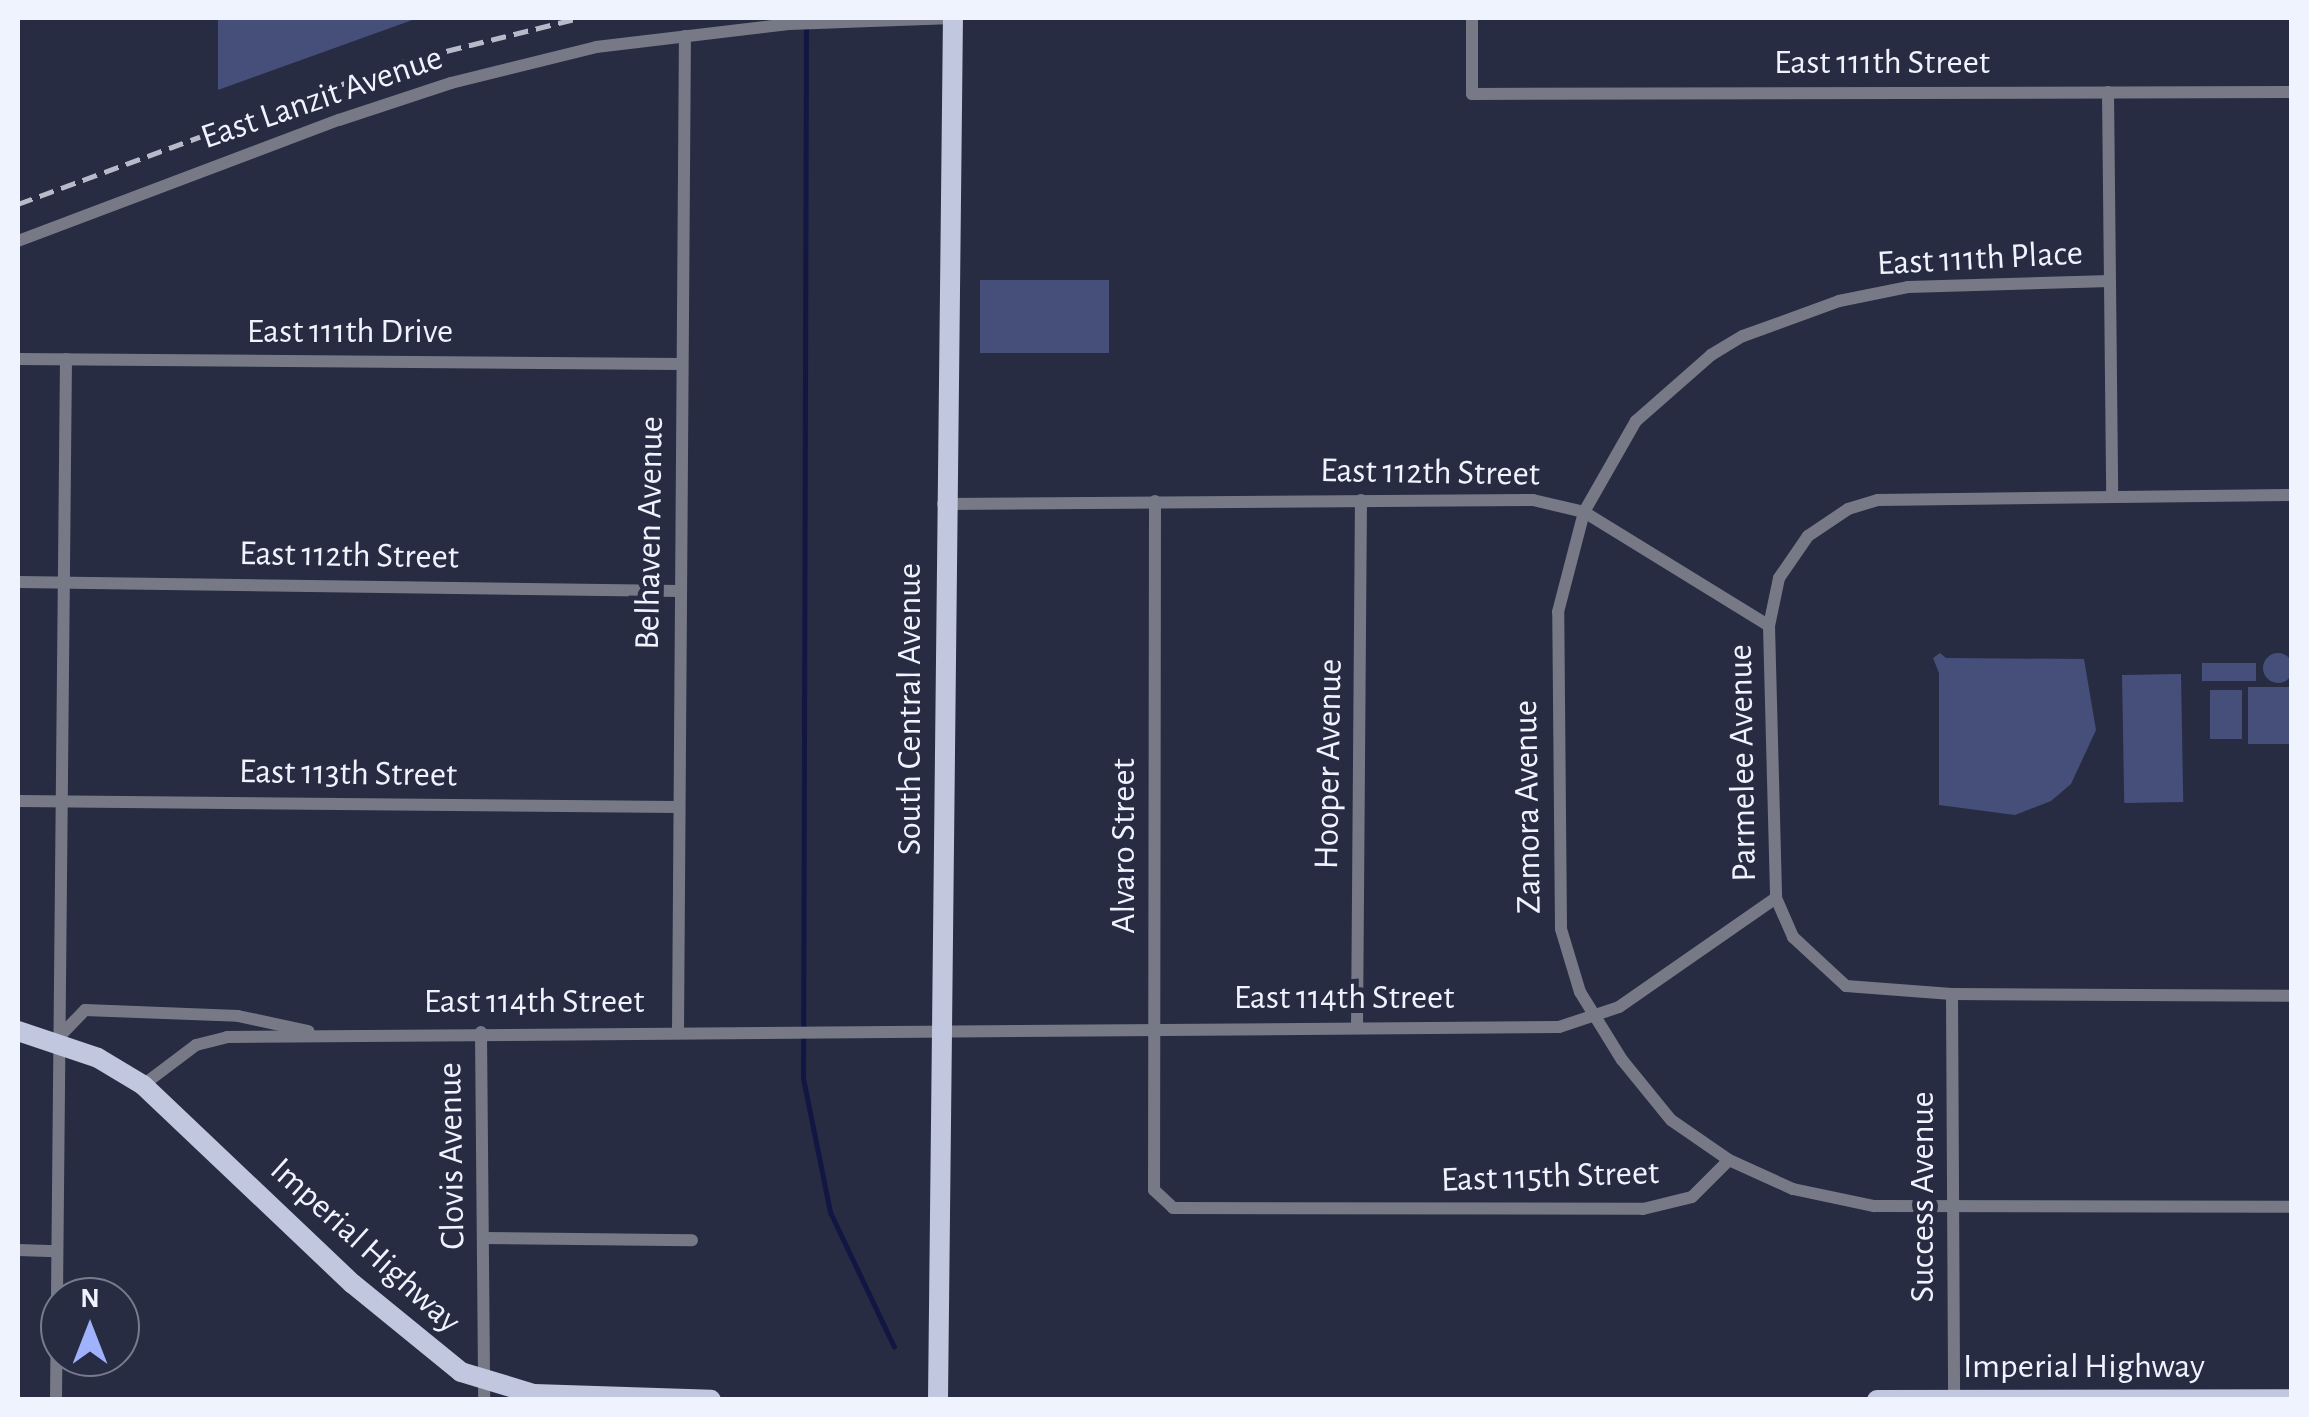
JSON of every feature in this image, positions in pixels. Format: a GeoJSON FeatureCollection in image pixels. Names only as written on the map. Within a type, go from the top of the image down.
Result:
{"type":"FeatureCollection","features":[{"type":"Feature","properties":{"kind":"main road","name":"South Central Avenue"},"geometry":{"type":"LineString","coordinates":[[938,1400],[943,504],[953,18]]}},
{"type":"Feature","properties":{"kind":"main road","name":"Imperial Highway"},"geometry":{"type":"LineString","coordinates":[[18,1031],[55,1042],[143,1085],[419,1342],[484,1390],[568,1398],[712,1400]]}},
{"type":"Feature","properties":{"kind":"main road","name":"Imperial Highway"},"geometry":{"type":"LineString","coordinates":[[1876,1400],[2292,1400]]}},
{"type":"Feature","properties":{"kind":"street","name":"East Lanzit Avenue"},"geometry":{"type":"LineString","coordinates":[[18,241],[451,83],[596,48],[789,24],[953,18]]}},
{"type":"Feature","properties":{"kind":"street","name":"East 111th Street"},"geometry":{"type":"LineString","coordinates":[[1472,18],[1472,94],[2292,92]]}},
{"type":"Feature","properties":{"kind":"street","name":"Belhaven Avenue"},"geometry":{"type":"LineString","coordinates":[[678,1032],[686,36]]}},
{"type":"Feature","properties":{"kind":"street"},"geometry":{"type":"LineString","coordinates":[[2108,92],[2112,497]]}},
{"type":"Feature","properties":{"kind":"street","name":"East 111th Place"},"geometry":{"type":"LineString","coordinates":[[1584,512],[1636,422],[1711,355],[1743,336],[1839,301],[1908,287],[2110,282]]}},
{"type":"Feature","properties":{"kind":"street","name":"East 111th Drive"},"geometry":{"type":"LineString","coordinates":[[18,359],[682,364]]}},
{"type":"Feature","properties":{"kind":"street"},"geometry":{"type":"LineString","coordinates":[[56,1400],[55,1042],[62,801],[66,360]]}},
{"type":"Feature","properties":{"kind":"street"},"geometry":{"type":"LineString","coordinates":[[1770,626],[1790,558],[1808,536],[1848,508],[1908,498],[2292,495]]}},
{"type":"Feature","properties":{"kind":"street","name":"Hooper Avenue"},"geometry":{"type":"LineString","coordinates":[[1356,1028],[1361,500]]}},
{"type":"Feature","properties":{"kind":"street","name":"East 112th Street"},"geometry":{"type":"LineString","coordinates":[[943,504],[1533,500],[1584,512],[1770,626]]}},
{"type":"Feature","properties":{"kind":"street","name":"Alvaro Street"},"geometry":{"type":"LineString","coordinates":[[1154,1190],[1155,502]]}},
{"type":"Feature","properties":{"kind":"street","name":"Zamora Avenue"},"geometry":{"type":"LineString","coordinates":[[1584,512],[1558,612],[1556,858],[1560,929],[1595,1018],[1671,1120],[1729,1160]]}},
{"type":"Feature","properties":{"kind":"street","name":"East 112th Street"},"geometry":{"type":"LineString","coordinates":[[18,582],[679,591]]}},
{"type":"Feature","properties":{"kind":"street","name":"Parmelee Avenue"},"geometry":{"type":"LineString","coordinates":[[1770,626],[1770,858],[1776,898]]}},
{"type":"Feature","properties":{"kind":"street","name":"East 113th Street"},"geometry":{"type":"LineString","coordinates":[[18,801],[678,807]]}},
{"type":"Feature","properties":{"kind":"street"},"geometry":{"type":"LineString","coordinates":[[1776,898],[1794,937],[1846,986],[1952,994],[2292,996]]}},
{"type":"Feature","properties":{"kind":"street","name":"East 114th Street"},"geometry":{"type":"LineString","coordinates":[[143,1085],[196,1045],[227,1036],[1559,1026],[1595,1018],[1776,898]]}},
{"type":"Feature","properties":{"kind":"street","name":"Success Avenue"},"geometry":{"type":"LineString","coordinates":[[1952,994],[1954,1399]]}},
{"type":"Feature","properties":{"kind":"street","name":"East 114th Street"},"geometry":{"type":"LineString","coordinates":[[55,1042],[85,1010],[238,1016],[315,1033]]}},
{"type":"Feature","properties":{"kind":"street","name":"Clovis Avenue"},"geometry":{"type":"LineString","coordinates":[[481,1032],[484,1390]]}},
{"type":"Feature","properties":{"kind":"street"},"geometry":{"type":"LineString","coordinates":[[1729,1160],[1834,1199],[1954,1206],[2292,1206]]}},
{"type":"Feature","properties":{"kind":"street","name":"East 115th Street"},"geometry":{"type":"LineString","coordinates":[[1154,1190],[1173,1208],[1190,1212],[1643,1209],[1692,1197],[1729,1160]]}},
{"type":"Feature","properties":{"kind":"street"},"geometry":{"type":"LineString","coordinates":[[484,1238],[692,1240]]}},
{"type":"Feature","properties":{"kind":"street"},"geometry":{"type":"LineString","coordinates":[[18,1250],[56,1251]]}},
{"type":"Feature","properties":{"kind":"shaded area"},"geometry":{"type":"Polygon","coordinates":[[[218,18],[418,18],[218,90],[218,18]]]}},
{"type":"Feature","properties":{"kind":"shaded area"},"geometry":{"type":"Polygon","coordinates":[[[980,280],[1109,280],[1109,353],[980,353],[980,280]]]}},
{"type":"Feature","properties":{"kind":"shaded area"},"geometry":{"type":"Polygon","coordinates":[[[1940,653],[1946,658],[2084,659],[2096,730],[2071,784],[2051,801],[2015,815],[1939,805],[1939,673],[1933,658],[1940,653]]]}},
{"type":"Feature","properties":{"kind":"shaded area"},"geometry":{"type":"Polygon","coordinates":[[[2278,653],[2289,657],[2293,668],[2289,679],[2278,683],[2267,679],[2263,668],[2267,657],[2278,653]]]}},
{"type":"Feature","properties":{"kind":"shaded area"},"geometry":{"type":"Polygon","coordinates":[[[2202,663],[2256,663],[2256,681],[2202,681],[2202,663]]]}},
{"type":"Feature","properties":{"kind":"shaded area"},"geometry":{"type":"Polygon","coordinates":[[[2181,674],[2183,802],[2124,803],[2122,675],[2181,674]]]}},
{"type":"Feature","properties":{"kind":"shaded area"},"geometry":{"type":"Polygon","coordinates":[[[2248,687],[2291,687],[2291,744],[2248,744],[2248,687]]]}},
{"type":"Feature","properties":{"kind":"shaded area"},"geometry":{"type":"Polygon","coordinates":[[[2210,690],[2242,690],[2242,739],[2210,739],[2210,690]]]}},
{"type":"Feature","properties":{"kind":"waterway"},"geometry":{"type":"LineString","coordinates":[[806,25],[803,1078],[830,1212],[894,1347]]}},
{"type":"Feature","properties":{"kind":"railway"},"geometry":{"type":"LineString","coordinates":[[18,204],[402,62],[579,18]]}}]}
